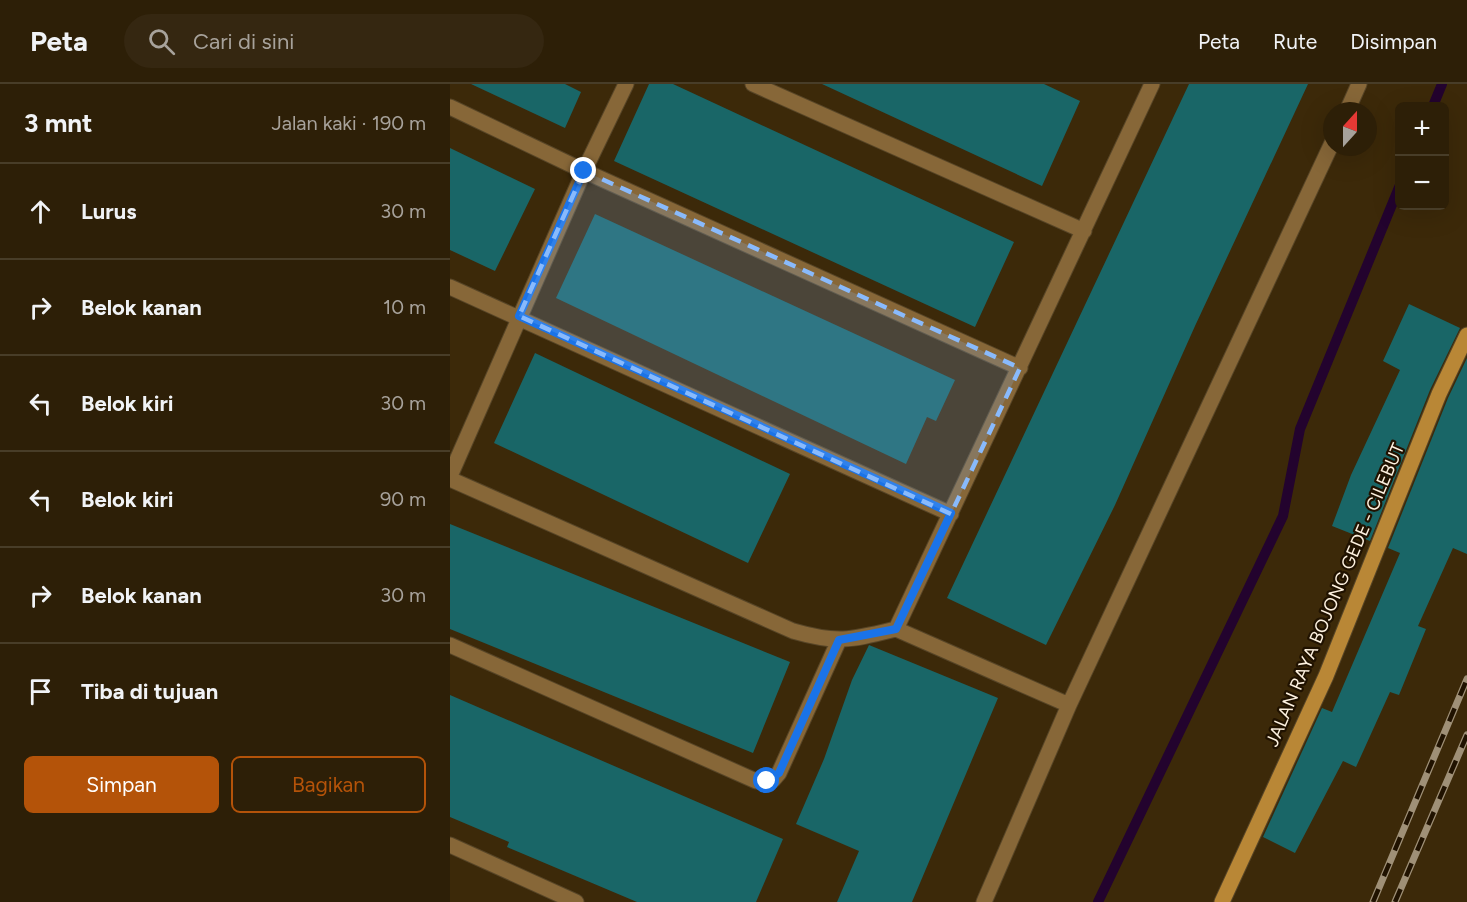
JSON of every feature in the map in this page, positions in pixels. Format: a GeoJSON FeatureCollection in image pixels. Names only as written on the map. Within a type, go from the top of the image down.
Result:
{"type":"FeatureCollection","features":[{"type":"Feature","properties":{"kind":"main road","name":"JALAN RAYA BOJONG GEDE - CILEBUT"},"geometry":{"type":"LineString","coordinates":[[1222,902],[1326,676],[1439,394],[1467,335]]}},
{"type":"Feature","properties":{"kind":"street"},"geometry":{"type":"LineString","coordinates":[[626,84],[519,316],[450,477],[793,632],[824,640],[839,640],[896,629],[1069,705]]}},
{"type":"Feature","properties":{"kind":"street"},"geometry":{"type":"LineString","coordinates":[[753,84],[1084,231]]}},
{"type":"Feature","properties":{"kind":"street"},"geometry":{"type":"LineString","coordinates":[[1351,102],[1359,84]]}},
{"type":"Feature","properties":{"kind":"street"},"geometry":{"type":"LineString","coordinates":[[896,629],[1084,231],[1148,85]]}},
{"type":"Feature","properties":{"kind":"street"},"geometry":{"type":"LineString","coordinates":[[450,107],[584,171],[1020,368]]}},
{"type":"Feature","properties":{"kind":"street"},"geometry":{"type":"LineString","coordinates":[[984,902],[1069,705],[1326,156]]}},
{"type":"Feature","properties":{"kind":"street"},"geometry":{"type":"LineString","coordinates":[[450,287],[519,316],[951,513]]}},
{"type":"Feature","properties":{"kind":"street"},"geometry":{"type":"LineString","coordinates":[[450,645],[756,782],[772,780],[779,773],[839,640]]}},
{"type":"Feature","properties":{"kind":"street"},"geometry":{"type":"LineString","coordinates":[[450,845],[576,902]]}},
{"type":"Feature","properties":{"kind":"highlighted area"},"geometry":{"type":"Polygon","coordinates":[[[584,171],[1020,368],[951,514],[519,316],[584,171]]]}},
{"type":"Feature","properties":{"kind":"building"},"geometry":{"type":"Polygon","coordinates":[[[471,84],[565,84],[581,92],[565,128],[471,84]]]}},
{"type":"Feature","properties":{"kind":"building"},"geometry":{"type":"Polygon","coordinates":[[[649,84],[673,84],[1014,242],[975,327],[614,161],[649,84]]]}},
{"type":"Feature","properties":{"kind":"building"},"geometry":{"type":"Polygon","coordinates":[[[822,84],[1044,84],[1080,101],[1042,186],[822,84]]]}},
{"type":"Feature","properties":{"kind":"building"},"geometry":{"type":"Polygon","coordinates":[[[1189,84],[1308,84],[1195,326],[1115,505],[1046,645],[947,598],[1189,84]]]}},
{"type":"Feature","properties":{"kind":"building"},"geometry":{"type":"Polygon","coordinates":[[[450,148],[535,189],[495,271],[450,250],[450,148]]]}},
{"type":"Feature","properties":{"kind":"building"},"geometry":{"type":"Polygon","coordinates":[[[595,214],[955,380],[936,421],[927,417],[906,464],[556,298],[595,214]]]}},
{"type":"Feature","properties":{"kind":"building"},"geometry":{"type":"Polygon","coordinates":[[[1409,304],[1460,328],[1430,390],[1370,541],[1332,526],[1351,475],[1400,370],[1383,361],[1409,304]]]}},
{"type":"Feature","properties":{"kind":"building"},"geometry":{"type":"Polygon","coordinates":[[[535,353],[790,474],[748,563],[494,443],[535,353]]]}},
{"type":"Feature","properties":{"kind":"building"},"geometry":{"type":"Polygon","coordinates":[[[1467,358],[1467,554],[1453,548],[1418,626],[1426,629],[1399,695],[1390,692],[1356,767],[1343,761],[1295,853],[1263,837],[1322,708],[1332,712],[1400,553],[1388,548],[1448,398],[1467,358]]]}},
{"type":"Feature","properties":{"kind":"building"},"geometry":{"type":"Polygon","coordinates":[[[450,524],[790,662],[753,753],[450,629],[450,524]]]}},
{"type":"Feature","properties":{"kind":"building"},"geometry":{"type":"Polygon","coordinates":[[[869,645],[998,698],[912,902],[837,902],[859,851],[796,824],[824,759],[852,680],[869,645]]]}},
{"type":"Feature","properties":{"kind":"building"},"geometry":{"type":"Polygon","coordinates":[[[450,695],[783,839],[756,902],[637,902],[507,847],[509,842],[450,817],[450,695]]]}},
{"type":"Feature","properties":{"kind":"waterway"},"geometry":{"type":"LineString","coordinates":[[1435,102],[1442,84]]}},
{"type":"Feature","properties":{"kind":"waterway"},"geometry":{"type":"LineString","coordinates":[[1098,902],[1283,516],[1300,429],[1395,197]]}},
{"type":"Feature","properties":{"kind":"railway"},"geometry":{"type":"LineString","coordinates":[[1373,902],[1467,679]]}},
{"type":"Feature","properties":{"kind":"railway"},"geometry":{"type":"LineString","coordinates":[[1395,902],[1467,735]]}},
{"type":"Feature","properties":{"kind":"route"},"geometry":{"type":"LineString","coordinates":[[584,171],[519,316],[951,513],[896,629],[849,640],[839,640],[779,773],[772,780],[767,781]]}}]}
